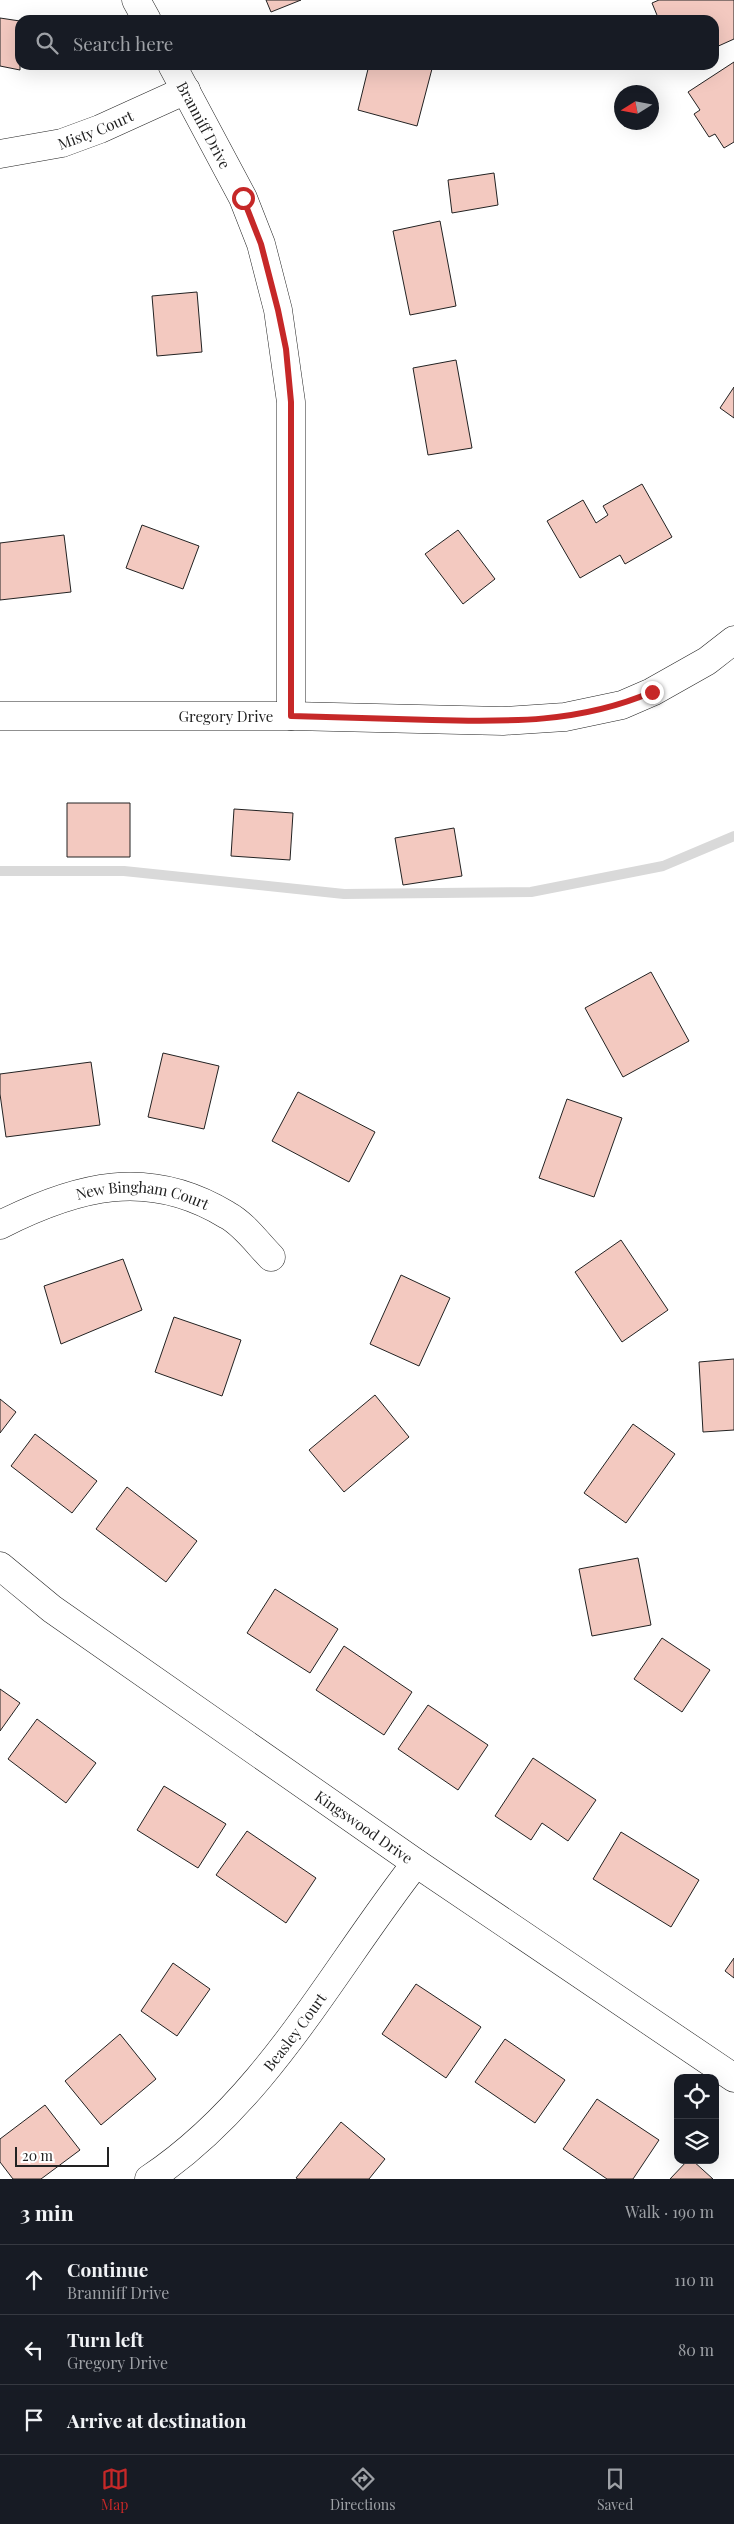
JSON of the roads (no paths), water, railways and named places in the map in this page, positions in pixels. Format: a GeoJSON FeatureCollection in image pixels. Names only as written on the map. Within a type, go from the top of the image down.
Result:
{"type":"FeatureCollection","features":[{"type":"Feature","properties":{"kind":"street"},"geometry":{"type":"LineString","coordinates":[[136,0],[144,15]]}},
{"type":"Feature","properties":{"kind":"street","name":"Branniff Drive"},"geometry":{"type":"LineString","coordinates":[[175,70],[243,198],[257,235],[278,310],[286,349],[291,402],[291,716]]}},
{"type":"Feature","properties":{"kind":"street","name":"Misty Court"},"geometry":{"type":"LineString","coordinates":[[0,154],[62,143],[100,129],[186,90]]}},
{"type":"Feature","properties":{"kind":"street","name":"Gregory Drive"},"geometry":{"type":"LineString","coordinates":[[0,716],[291,716],[503,721],[565,718],[622,705],[652,692],[707,660],[734,640]]}},
{"type":"Feature","properties":{"kind":"street","name":"New Bingham Court"},"geometry":{"type":"LineString","coordinates":[[0,1225],[32,1209],[74,1194],[101,1187],[143,1187],[182,1193],[229,1215],[272,1257]]}},
{"type":"Feature","properties":{"kind":"street","name":"Kingswood Drive"},"geometry":{"type":"LineString","coordinates":[[0,1566],[52,1609],[416,1864],[734,2078]]}},
{"type":"Feature","properties":{"kind":"street","name":"Beasley Court"},"geometry":{"type":"LineString","coordinates":[[149,2179],[180,2159],[248,2091],[283,2049],[416,1864]]}},
{"type":"Feature","properties":{"kind":"waterway"},"geometry":{"type":"LineString","coordinates":[[0,871],[124,871],[344,894],[531,892],[663,866],[734,836]]}}]}
